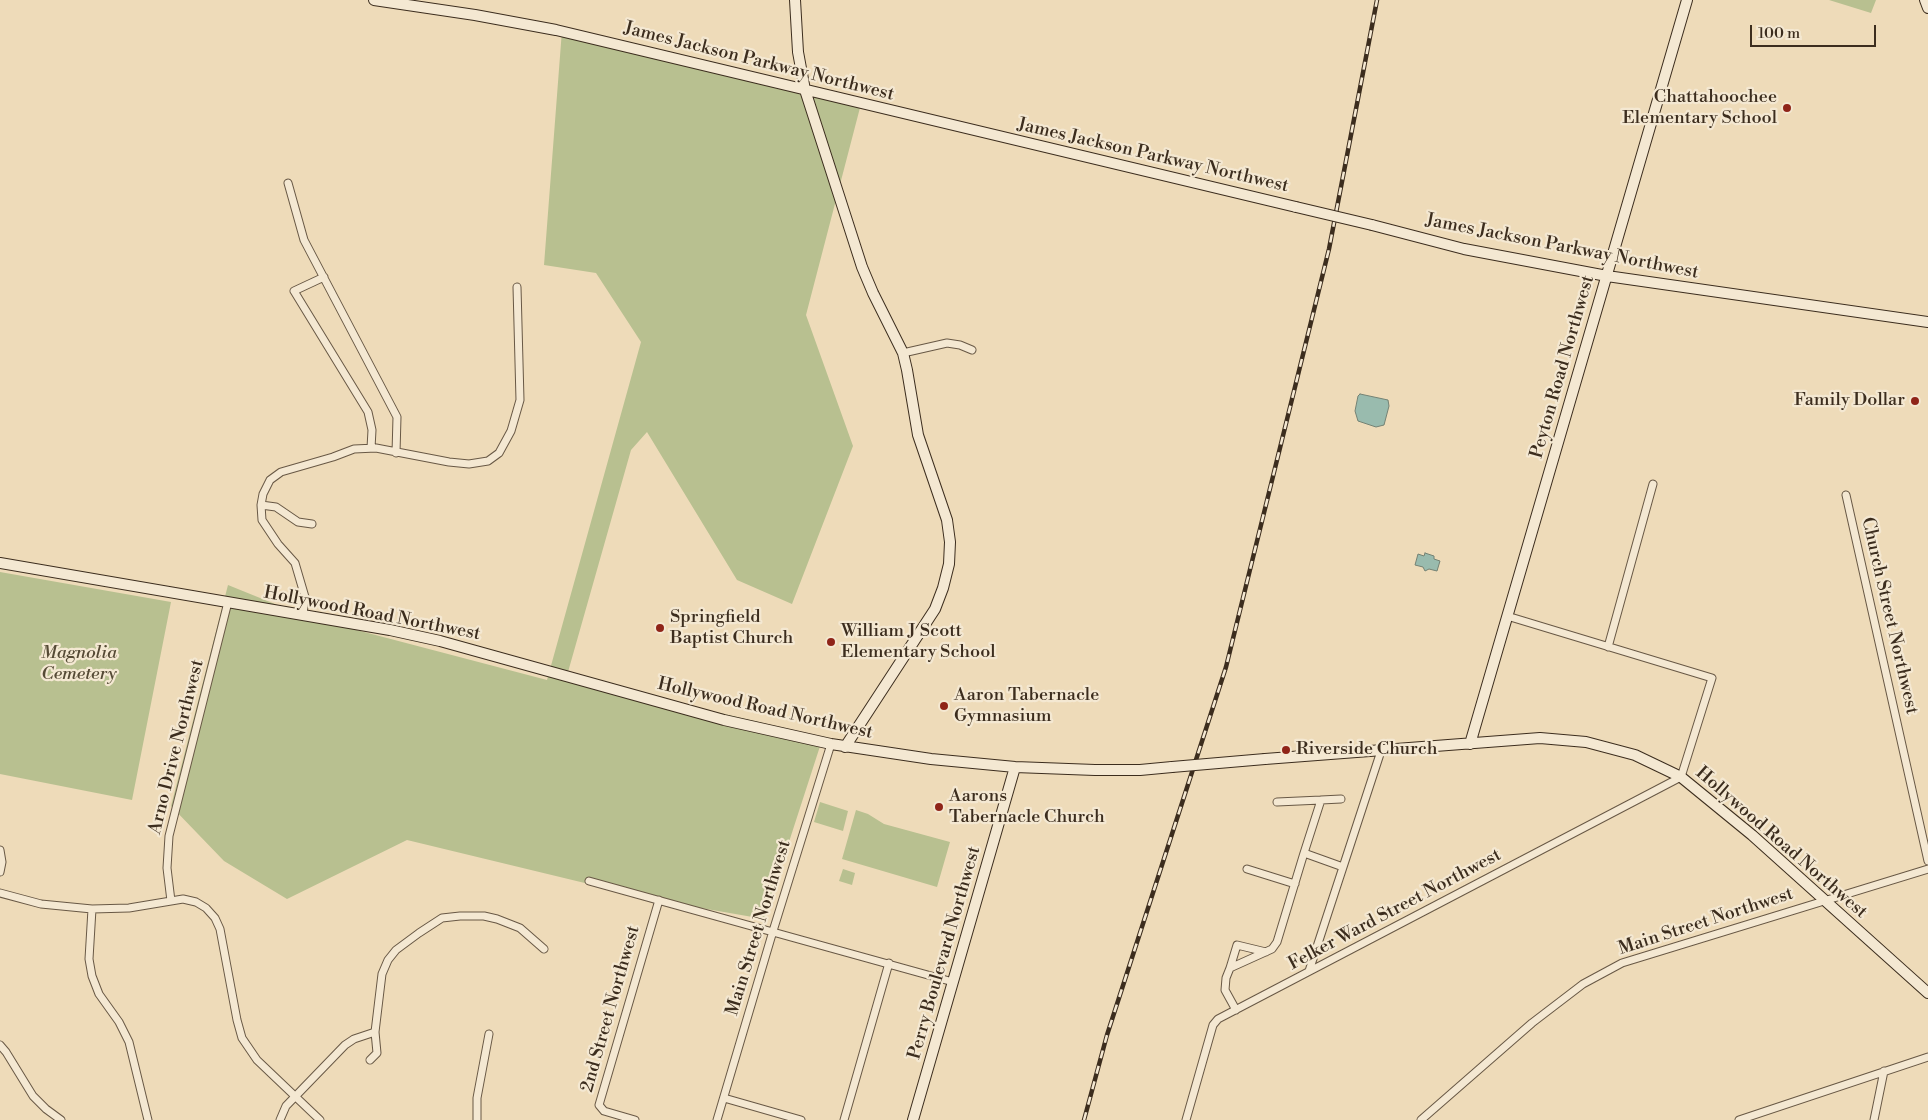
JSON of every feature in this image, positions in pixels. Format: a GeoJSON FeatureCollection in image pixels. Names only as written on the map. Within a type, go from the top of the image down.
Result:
{"type":"FeatureCollection","features":[{"type":"Feature","properties":{"kind":"street","name":"James Jackson Parkway Northwest"},"geometry":{"type":"LineString","coordinates":[[380,0],[556,30],[1372,225],[1464,249],[1606,276],[1928,322]]}},
{"type":"Feature","properties":{"kind":"street"},"geometry":{"type":"LineString","coordinates":[[795,0],[798,52],[805,90],[862,267],[873,294],[903,353],[918,435],[947,520],[950,542],[949,564],[935,609],[845,746]]}},
{"type":"Feature","properties":{"kind":"street","name":"Peyton Road Northwest"},"geometry":{"type":"LineString","coordinates":[[1470,744],[1687,0]]}},
{"type":"Feature","properties":{"kind":"street"},"geometry":{"type":"LineString","coordinates":[[1925,0],[1928,8]]}},
{"type":"Feature","properties":{"kind":"street"},"geometry":{"type":"LineString","coordinates":[[288,183],[304,240],[398,417],[396,453]]}},
{"type":"Feature","properties":{"kind":"street"},"geometry":{"type":"LineString","coordinates":[[324,278],[294,291],[368,412],[372,430],[371,448]]}},
{"type":"Feature","properties":{"kind":"street"},"geometry":{"type":"LineString","coordinates":[[303,615],[305,597],[295,563],[278,544],[262,520],[261,505],[263,494],[270,480],[281,472],[354,449],[371,448],[468,464],[488,461],[499,453],[511,431],[520,400],[517,286]]}},
{"type":"Feature","properties":{"kind":"street"},"geometry":{"type":"LineString","coordinates":[[903,353],[947,343],[960,344],[972,350]]}},
{"type":"Feature","properties":{"kind":"street"},"geometry":{"type":"LineString","coordinates":[[1608,647],[1653,484]]}},
{"type":"Feature","properties":{"kind":"street","name":"Church Street Northwest"},"geometry":{"type":"LineString","coordinates":[[1846,495],[1928,861]]}},
{"type":"Feature","properties":{"kind":"street"},"geometry":{"type":"LineString","coordinates":[[261,505],[276,507],[298,522],[312,524]]}},
{"type":"Feature","properties":{"kind":"street","name":"Hollywood Road Northwest"},"geometry":{"type":"LineString","coordinates":[[0,563],[303,615],[440,641],[714,717],[831,744],[931,759],[1015,767],[1140,770],[1540,738],[1586,742],[1635,755],[1681,777],[1752,835],[1928,993]]}},
{"type":"Feature","properties":{"kind":"street","name":"Arno Drive Northwest"},"geometry":{"type":"LineString","coordinates":[[171,901],[167,868],[169,836],[228,602]]}},
{"type":"Feature","properties":{"kind":"street"},"geometry":{"type":"LineString","coordinates":[[1507,616],[1712,678],[1681,777]]}},
{"type":"Feature","properties":{"kind":"street","name":"Main Street Northwest"},"geometry":{"type":"LineString","coordinates":[[717,1120],[831,744]]}},
{"type":"Feature","properties":{"kind":"street"},"geometry":{"type":"LineString","coordinates":[[1309,972],[1381,751]]}},
{"type":"Feature","properties":{"kind":"street","name":"Perry Boulevard Northwest"},"geometry":{"type":"LineString","coordinates":[[913,1120],[1015,767]]}},
{"type":"Feature","properties":{"kind":"street","name":"Felker Ward Street Northwest"},"geometry":{"type":"LineString","coordinates":[[1186,1120],[1213,1025],[1218,1019],[1681,777]]}},
{"type":"Feature","properties":{"kind":"street"},"geometry":{"type":"LineString","coordinates":[[1277,802],[1341,799]]}},
{"type":"Feature","properties":{"kind":"street"},"geometry":{"type":"LineString","coordinates":[[1230,968],[1272,949],[1277,942],[1322,800]]}},
{"type":"Feature","properties":{"kind":"street"},"geometry":{"type":"LineString","coordinates":[[0,850],[2,862],[0,872]]}},
{"type":"Feature","properties":{"kind":"street"},"geometry":{"type":"LineString","coordinates":[[1304,853],[1343,867]]}},
{"type":"Feature","properties":{"kind":"street"},"geometry":{"type":"LineString","coordinates":[[1248,869],[1295,884]]}},
{"type":"Feature","properties":{"kind":"street","name":"Main Street Northwest"},"geometry":{"type":"LineString","coordinates":[[1421,1120],[1532,1023],[1584,984],[1622,963],[1928,869]]}},
{"type":"Feature","properties":{"kind":"street"},"geometry":{"type":"LineString","coordinates":[[589,881],[954,982]]}},
{"type":"Feature","properties":{"kind":"street"},"geometry":{"type":"LineString","coordinates":[[0,893],[40,904],[92,909],[129,908],[183,899],[196,902],[206,908],[215,918],[220,929],[242,1038],[257,1060],[320,1120]]}},
{"type":"Feature","properties":{"kind":"street","name":"2nd Street Northwest"},"geometry":{"type":"LineString","coordinates":[[636,1120],[604,1111],[599,1104],[659,900]]}},
{"type":"Feature","properties":{"kind":"street"},"geometry":{"type":"LineString","coordinates":[[92,909],[90,959],[92,976],[99,994],[119,1022],[129,1042],[148,1120]]}},
{"type":"Feature","properties":{"kind":"street"},"geometry":{"type":"LineString","coordinates":[[370,1060],[377,1052],[375,1032],[382,974],[388,960],[396,950],[418,933],[442,918],[476,916],[497,919],[520,928],[544,949]]}},
{"type":"Feature","properties":{"kind":"street"},"geometry":{"type":"LineString","coordinates":[[1236,1010],[1225,990],[1226,978],[1237,944],[1266,952]]}},
{"type":"Feature","properties":{"kind":"street"},"geometry":{"type":"LineString","coordinates":[[844,1120],[889,963]]}},
{"type":"Feature","properties":{"kind":"street"},"geometry":{"type":"LineString","coordinates":[[280,1120],[286,1106],[345,1045],[354,1039],[375,1032]]}},
{"type":"Feature","properties":{"kind":"street"},"geometry":{"type":"LineString","coordinates":[[477,1120],[477,1098],[489,1034]]}},
{"type":"Feature","properties":{"kind":"street"},"geometry":{"type":"LineString","coordinates":[[0,1045],[33,1096],[46,1109],[62,1120]]}},
{"type":"Feature","properties":{"kind":"street"},"geometry":{"type":"LineString","coordinates":[[1739,1120],[1928,1056]]}},
{"type":"Feature","properties":{"kind":"street"},"geometry":{"type":"LineString","coordinates":[[1874,1120],[1884,1071]]}},
{"type":"Feature","properties":{"kind":"street"},"geometry":{"type":"LineString","coordinates":[[724,1098],[801,1120]]}},
{"type":"Feature","properties":{"kind":"green space"},"geometry":{"type":"Polygon","coordinates":[[[1829,0],[1876,0],[1871,13],[1829,0]]]}},
{"type":"Feature","properties":{"kind":"green space"},"geometry":{"type":"Polygon","coordinates":[[[562,30],[862,100],[806,315],[853,446],[792,604],[737,580],[647,432],[631,450],[568,672],[630,692],[823,737],[764,919],[655,900],[407,840],[287,899],[224,861],[171,806],[228,585],[307,617],[547,680],[641,342],[596,273],[544,265],[562,30]]]}},
{"type":"Feature","properties":{"kind":"green space","name":"Magnolia Cemetery"},"geometry":{"type":"Polygon","coordinates":[[[0,572],[171,602],[132,800],[0,774],[0,572]]]}},
{"type":"Feature","properties":{"kind":"green space"},"geometry":{"type":"Polygon","coordinates":[[[820,802],[848,811],[843,831],[814,822],[820,802]]]}},
{"type":"Feature","properties":{"kind":"green space"},"geometry":{"type":"Polygon","coordinates":[[[856,810],[868,814],[884,824],[950,842],[937,887],[842,859],[856,810]]]}},
{"type":"Feature","properties":{"kind":"green space"},"geometry":{"type":"Polygon","coordinates":[[[843,869],[855,873],[852,885],[839,881],[843,869]]]}},
{"type":"Feature","properties":{"kind":"shaded area"},"geometry":{"type":"Polygon","coordinates":[[[1360,394],[1388,400],[1389,406],[1384,425],[1376,427],[1358,421],[1355,411],[1360,394]]]}},
{"type":"Feature","properties":{"kind":"shaded area"},"geometry":{"type":"Polygon","coordinates":[[[1425,553],[1434,556],[1434,559],[1440,561],[1437,571],[1429,569],[1425,571],[1423,567],[1415,565],[1418,554],[1424,556],[1425,553]]]}},
{"type":"Feature","properties":{"kind":"railway"},"geometry":{"type":"LineString","coordinates":[[1084,1120],[1107,1035],[1226,667],[1329,249],[1377,0]]}},
{"type":"Feature","properties":{"kind":"place","name":"Chattahoochee Elementary School"},"geometry":{"type":"Point","coordinates":[1787,108]}},
{"type":"Feature","properties":{"kind":"place","name":"Family Dollar"},"geometry":{"type":"Point","coordinates":[1915,401]}},
{"type":"Feature","properties":{"kind":"place","name":"Springfield Baptist Church"},"geometry":{"type":"Point","coordinates":[660,628]}},
{"type":"Feature","properties":{"kind":"place","name":"William J Scott Elementary School"},"geometry":{"type":"Point","coordinates":[831,642]}},
{"type":"Feature","properties":{"kind":"place","name":"Aaron Tabernacle Gymnasium"},"geometry":{"type":"Point","coordinates":[944,706]}},
{"type":"Feature","properties":{"kind":"place","name":"Riverside Church"},"geometry":{"type":"Point","coordinates":[1286,750]}},
{"type":"Feature","properties":{"kind":"place","name":"Aarons Tabernacle Church"},"geometry":{"type":"Point","coordinates":[939,807]}}]}
